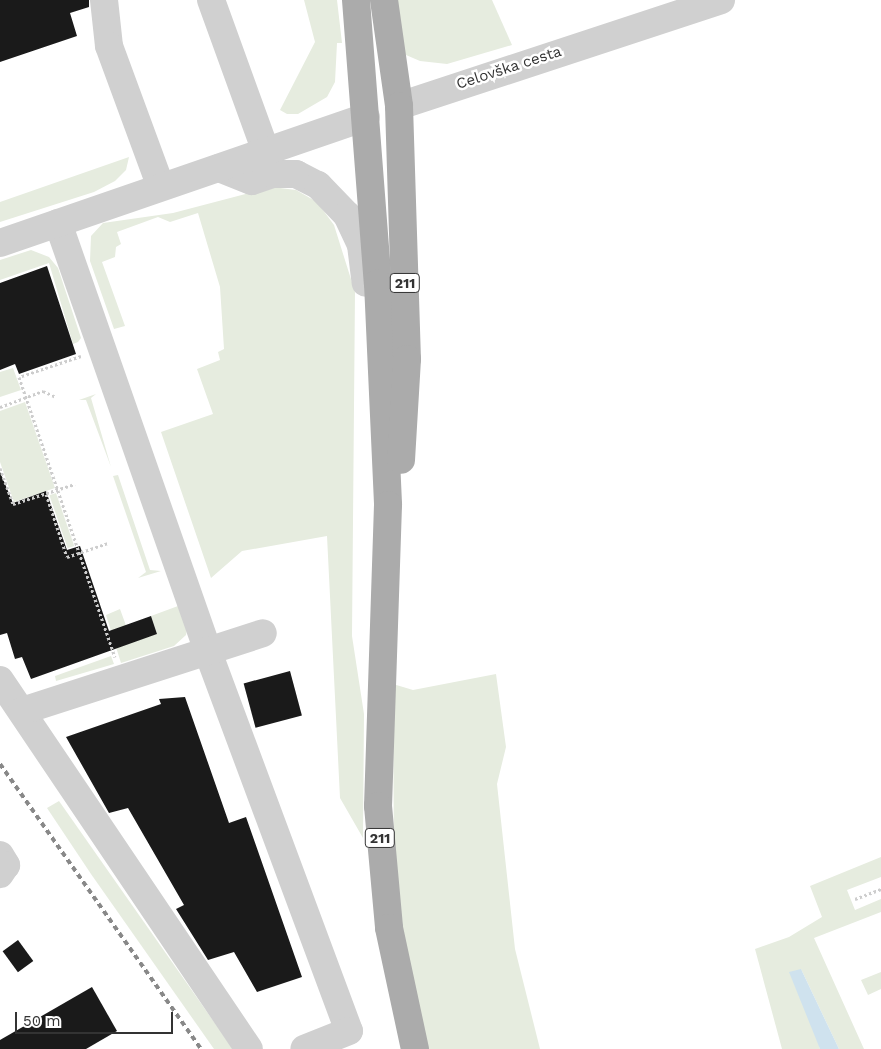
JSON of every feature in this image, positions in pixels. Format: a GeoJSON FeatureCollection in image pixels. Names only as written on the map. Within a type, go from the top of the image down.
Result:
{"type":"FeatureCollection","features":[{"type":"Feature","properties":{"kind":"main road","name":"211"},"geometry":{"type":"LineString","coordinates":[[356,0],[366,117],[388,505],[378,806],[389,928],[415,1049]]}},
{"type":"Feature","properties":{"kind":"main road","name":"211"},"geometry":{"type":"LineString","coordinates":[[384,0],[399,106],[407,359],[401,461],[388,505]]}},
{"type":"Feature","properties":{"kind":"main road"},"geometry":{"type":"LineString","coordinates":[[366,117],[399,106]]}},
{"type":"Feature","properties":{"kind":"street"},"geometry":{"type":"LineString","coordinates":[[104,0],[109,46],[161,187]]}},
{"type":"Feature","properties":{"kind":"street"},"geometry":{"type":"LineString","coordinates":[[211,0],[266,152]]}},
{"type":"Feature","properties":{"kind":"street","name":"Celovška cesta"},"geometry":{"type":"LineString","coordinates":[[399,106],[721,0]]}},
{"type":"Feature","properties":{"kind":"street"},"geometry":{"type":"LineString","coordinates":[[0,243],[366,117]]}},
{"type":"Feature","properties":{"kind":"street"},"geometry":{"type":"LineString","coordinates":[[219,168],[252,181],[272,174],[296,174],[337,201],[361,244],[368,312],[379,329]]}},
{"type":"Feature","properties":{"kind":"street"},"geometry":{"type":"LineString","coordinates":[[58,223],[208,652],[349,1031],[304,1049]]}},
{"type":"Feature","properties":{"kind":"street"},"geometry":{"type":"LineString","coordinates":[[22,711],[123,680],[263,633]]}},
{"type":"Feature","properties":{"kind":"street"},"geometry":{"type":"LineString","coordinates":[[0,680],[249,1049]]}},
{"type":"Feature","properties":{"kind":"street"},"geometry":{"type":"LineString","coordinates":[[0,855],[6,865],[0,874]]}},
{"type":"Feature","properties":{"kind":"path"},"geometry":{"type":"LineString","coordinates":[[88,353],[19,378],[123,680]]}},
{"type":"Feature","properties":{"kind":"path"},"geometry":{"type":"LineString","coordinates":[[0,407],[44,391],[56,397]]}},
{"type":"Feature","properties":{"kind":"path"},"geometry":{"type":"LineString","coordinates":[[0,468],[13,504],[75,484]]}},
{"type":"Feature","properties":{"kind":"path"},"geometry":{"type":"LineString","coordinates":[[46,494],[67,557],[108,543]]}},
{"type":"Feature","properties":{"kind":"path"},"geometry":{"type":"LineString","coordinates":[[855,899],[881,888]]}},
{"type":"Feature","properties":{"kind":"shaded area"},"geometry":{"type":"Polygon","coordinates":[[[304,0],[337,0],[342,43],[337,43],[335,82],[327,97],[298,114],[287,114],[280,110],[315,42],[304,0]]]}},
{"type":"Feature","properties":{"kind":"shaded area"},"geometry":{"type":"Polygon","coordinates":[[[393,0],[492,0],[512,45],[447,64],[420,61],[406,55],[399,45],[393,0]]]}},
{"type":"Feature","properties":{"kind":"shaded area"},"geometry":{"type":"Polygon","coordinates":[[[129,157],[126,170],[115,181],[94,192],[0,222],[0,202],[129,157]]]}},
{"type":"Feature","properties":{"kind":"shaded area"},"geometry":{"type":"Polygon","coordinates":[[[272,187],[296,190],[317,202],[334,225],[355,292],[352,636],[364,714],[363,838],[340,798],[327,536],[242,551],[211,578],[161,432],[213,414],[197,369],[220,360],[218,352],[224,349],[220,287],[198,213],[170,222],[158,217],[117,232],[121,244],[116,247],[115,257],[102,262],[125,326],[114,329],[90,261],[91,236],[103,223],[173,213],[272,187]]]}},
{"type":"Feature","properties":{"kind":"shaded area"},"geometry":{"type":"Polygon","coordinates":[[[31,250],[49,257],[58,268],[81,338],[78,342],[73,344],[49,263],[0,280],[0,260],[31,250]]]}},
{"type":"Feature","properties":{"kind":"shaded area"},"geometry":{"type":"Polygon","coordinates":[[[13,368],[21,390],[0,397],[0,372],[13,368]]]}},
{"type":"Feature","properties":{"kind":"shaded area"},"geometry":{"type":"Polygon","coordinates":[[[96,394],[91,398],[111,467],[86,400],[79,400],[96,394]]]}},
{"type":"Feature","properties":{"kind":"shaded area"},"geometry":{"type":"Polygon","coordinates":[[[25,402],[55,488],[14,502],[0,462],[0,411],[25,402]]]}},
{"type":"Feature","properties":{"kind":"shaded area"},"geometry":{"type":"Polygon","coordinates":[[[118,475],[150,570],[161,571],[138,578],[146,572],[113,476],[118,475]]]}},
{"type":"Feature","properties":{"kind":"shaded area"},"geometry":{"type":"Polygon","coordinates":[[[56,493],[74,546],[68,548],[49,495],[56,493]]]}},
{"type":"Feature","properties":{"kind":"shaded area"},"geometry":{"type":"Polygon","coordinates":[[[178,606],[189,620],[186,635],[174,646],[121,663],[106,615],[120,609],[132,642],[157,634],[151,616],[178,606]]]}},
{"type":"Feature","properties":{"kind":"shaded area"},"geometry":{"type":"Polygon","coordinates":[[[111,656],[114,664],[56,681],[55,676],[111,656]]]}},
{"type":"Feature","properties":{"kind":"shaded area"},"geometry":{"type":"Polygon","coordinates":[[[496,674],[506,747],[497,784],[515,949],[540,1049],[428,1049],[406,952],[394,864],[393,684],[413,690],[496,674]]]}},
{"type":"Feature","properties":{"kind":"shaded area"},"geometry":{"type":"Polygon","coordinates":[[[59,801],[233,1049],[214,1049],[91,874],[47,808],[59,801]]]}},
{"type":"Feature","properties":{"kind":"shaded area"},"geometry":{"type":"Polygon","coordinates":[[[881,857],[881,877],[847,890],[855,910],[881,899],[881,912],[814,938],[864,1049],[839,1049],[801,969],[820,1049],[782,1049],[755,949],[789,937],[822,917],[810,886],[881,857]]]}},
{"type":"Feature","properties":{"kind":"shaded area"},"geometry":{"type":"Polygon","coordinates":[[[881,972],[881,989],[868,995],[861,980],[881,972]]]}},
{"type":"Feature","properties":{"kind":"water"},"geometry":{"type":"Polygon","coordinates":[[[801,969],[839,1049],[820,1049],[789,972],[801,969]]]}},
{"type":"Feature","properties":{"kind":"building"},"geometry":{"type":"Polygon","coordinates":[[[0,0],[89,0],[89,7],[70,13],[77,36],[0,62],[0,0]]]}},
{"type":"Feature","properties":{"kind":"building"},"geometry":{"type":"Polygon","coordinates":[[[47,266],[76,354],[19,374],[15,364],[0,370],[0,283],[47,266]]]}},
{"type":"Feature","properties":{"kind":"building"},"geometry":{"type":"Polygon","coordinates":[[[0,472],[13,503],[46,491],[67,550],[80,546],[109,631],[151,616],[157,634],[31,679],[22,657],[15,659],[7,633],[0,635],[0,472]]]}},
{"type":"Feature","properties":{"kind":"building"},"geometry":{"type":"Polygon","coordinates":[[[290,671],[302,715],[256,728],[244,683],[290,671]]]}},
{"type":"Feature","properties":{"kind":"building"},"geometry":{"type":"Polygon","coordinates":[[[185,697],[229,823],[246,817],[302,977],[257,992],[234,952],[208,960],[176,909],[184,905],[128,808],[109,813],[66,737],[161,704],[159,699],[185,697]]]}},
{"type":"Feature","properties":{"kind":"building"},"geometry":{"type":"Polygon","coordinates":[[[18,940],[33,961],[18,972],[3,951],[18,940]]]}},
{"type":"Feature","properties":{"kind":"building"},"geometry":{"type":"Polygon","coordinates":[[[92,987],[117,1031],[86,1049],[0,1049],[0,1040],[92,987]]]}},
{"type":"Feature","properties":{"kind":"railway"},"geometry":{"type":"LineString","coordinates":[[0,764],[201,1049]]}}]}
